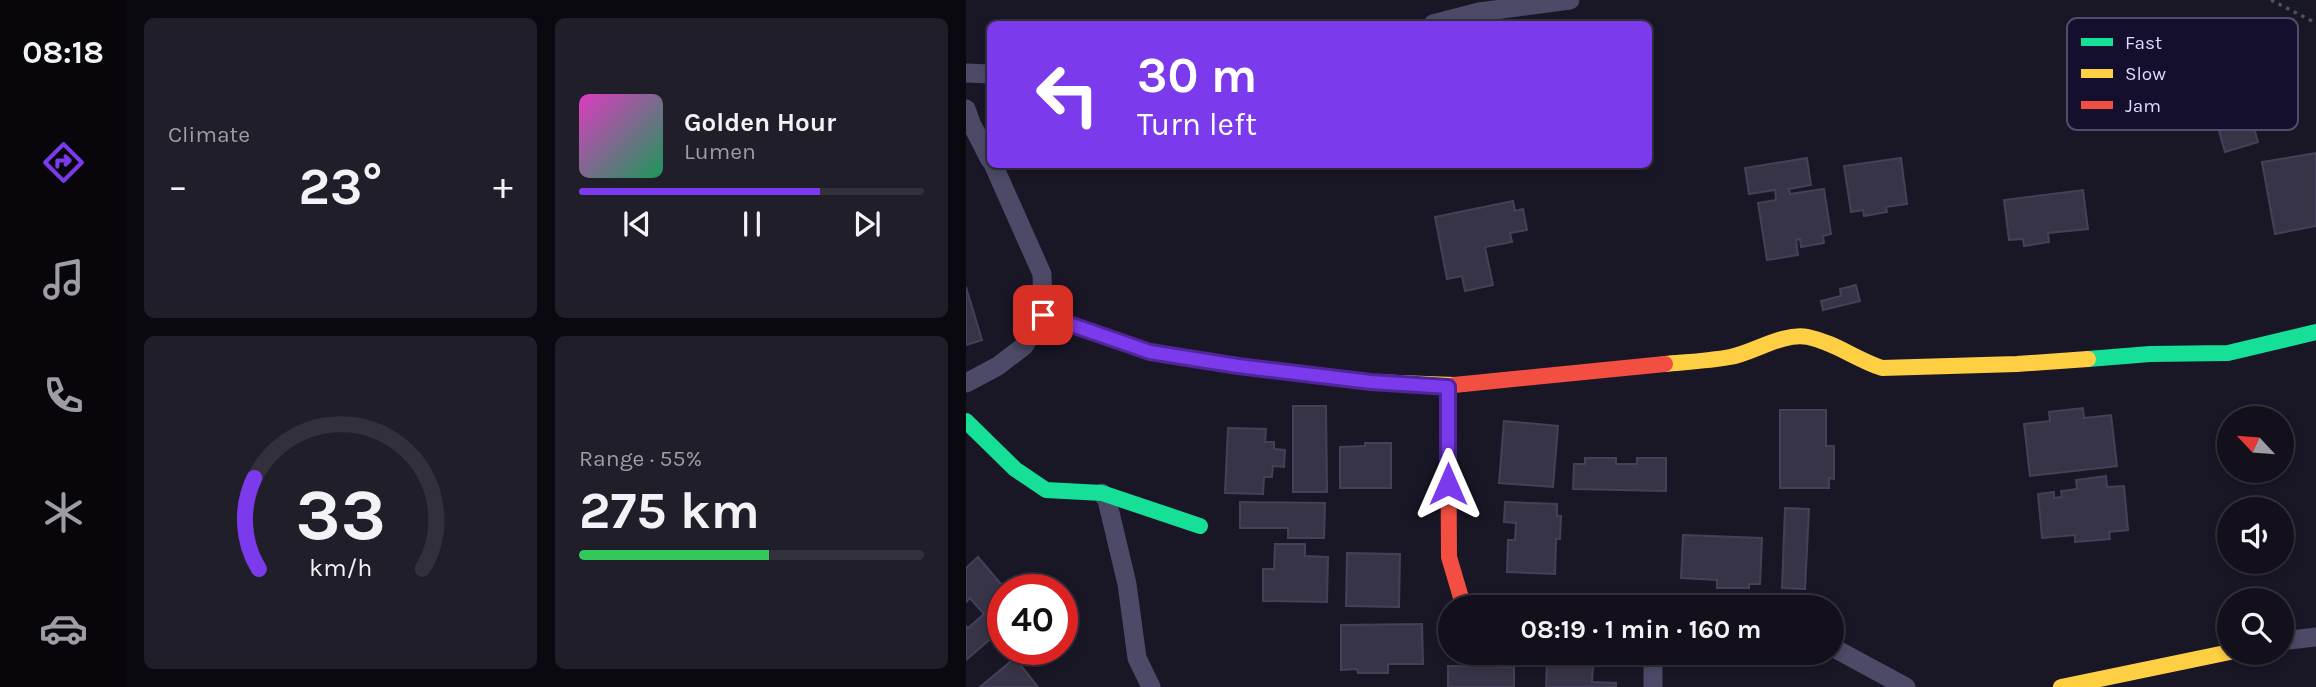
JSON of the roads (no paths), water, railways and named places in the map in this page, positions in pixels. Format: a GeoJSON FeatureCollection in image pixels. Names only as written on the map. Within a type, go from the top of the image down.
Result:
{"type":"FeatureCollection","features":[{"type":"Feature","properties":{"kind":"street"},"geometry":{"type":"LineString","coordinates":[[1444,21],[1479,12],[1570,0]]}},
{"type":"Feature","properties":{"kind":"street"},"geometry":{"type":"LineString","coordinates":[[966,73],[987,74]]}},
{"type":"Feature","properties":{"kind":"street"},"geometry":{"type":"LineString","coordinates":[[966,109],[987,153]]}},
{"type":"Feature","properties":{"kind":"street"},"geometry":{"type":"LineString","coordinates":[[966,383],[998,366],[1024,346],[1043,315],[1042,274],[995,168]]}},
{"type":"Feature","properties":{"kind":"street"},"geometry":{"type":"LineString","coordinates":[[1043,315],[1150,352],[1371,382],[1448,387],[1732,357],[1790,337],[1820,340],[1837,345],[1867,363],[1882,368],[1900,369],[2150,354],[2228,353],[2316,332]]}},
{"type":"Feature","properties":{"kind":"street"},"geometry":{"type":"LineString","coordinates":[[1448,387],[1449,557],[1460,595]]}},
{"type":"Feature","properties":{"kind":"street"},"geometry":{"type":"LineString","coordinates":[[966,421],[1015,469],[1046,490],[1102,493],[1200,526]]}},
{"type":"Feature","properties":{"kind":"street"},"geometry":{"type":"LineString","coordinates":[[1102,493],[1107,500],[1128,584],[1137,658],[1151,687]]}},
{"type":"Feature","properties":{"kind":"street"},"geometry":{"type":"LineString","coordinates":[[2294,640],[2316,637]]}},
{"type":"Feature","properties":{"kind":"street"},"geometry":{"type":"LineString","coordinates":[[1844,653],[1906,687]]}},
{"type":"Feature","properties":{"kind":"street"},"geometry":{"type":"LineString","coordinates":[[2061,687],[2217,655]]}},
{"type":"Feature","properties":{"kind":"street"},"geometry":{"type":"LineString","coordinates":[[1653,665],[1653,687]]}}]}
